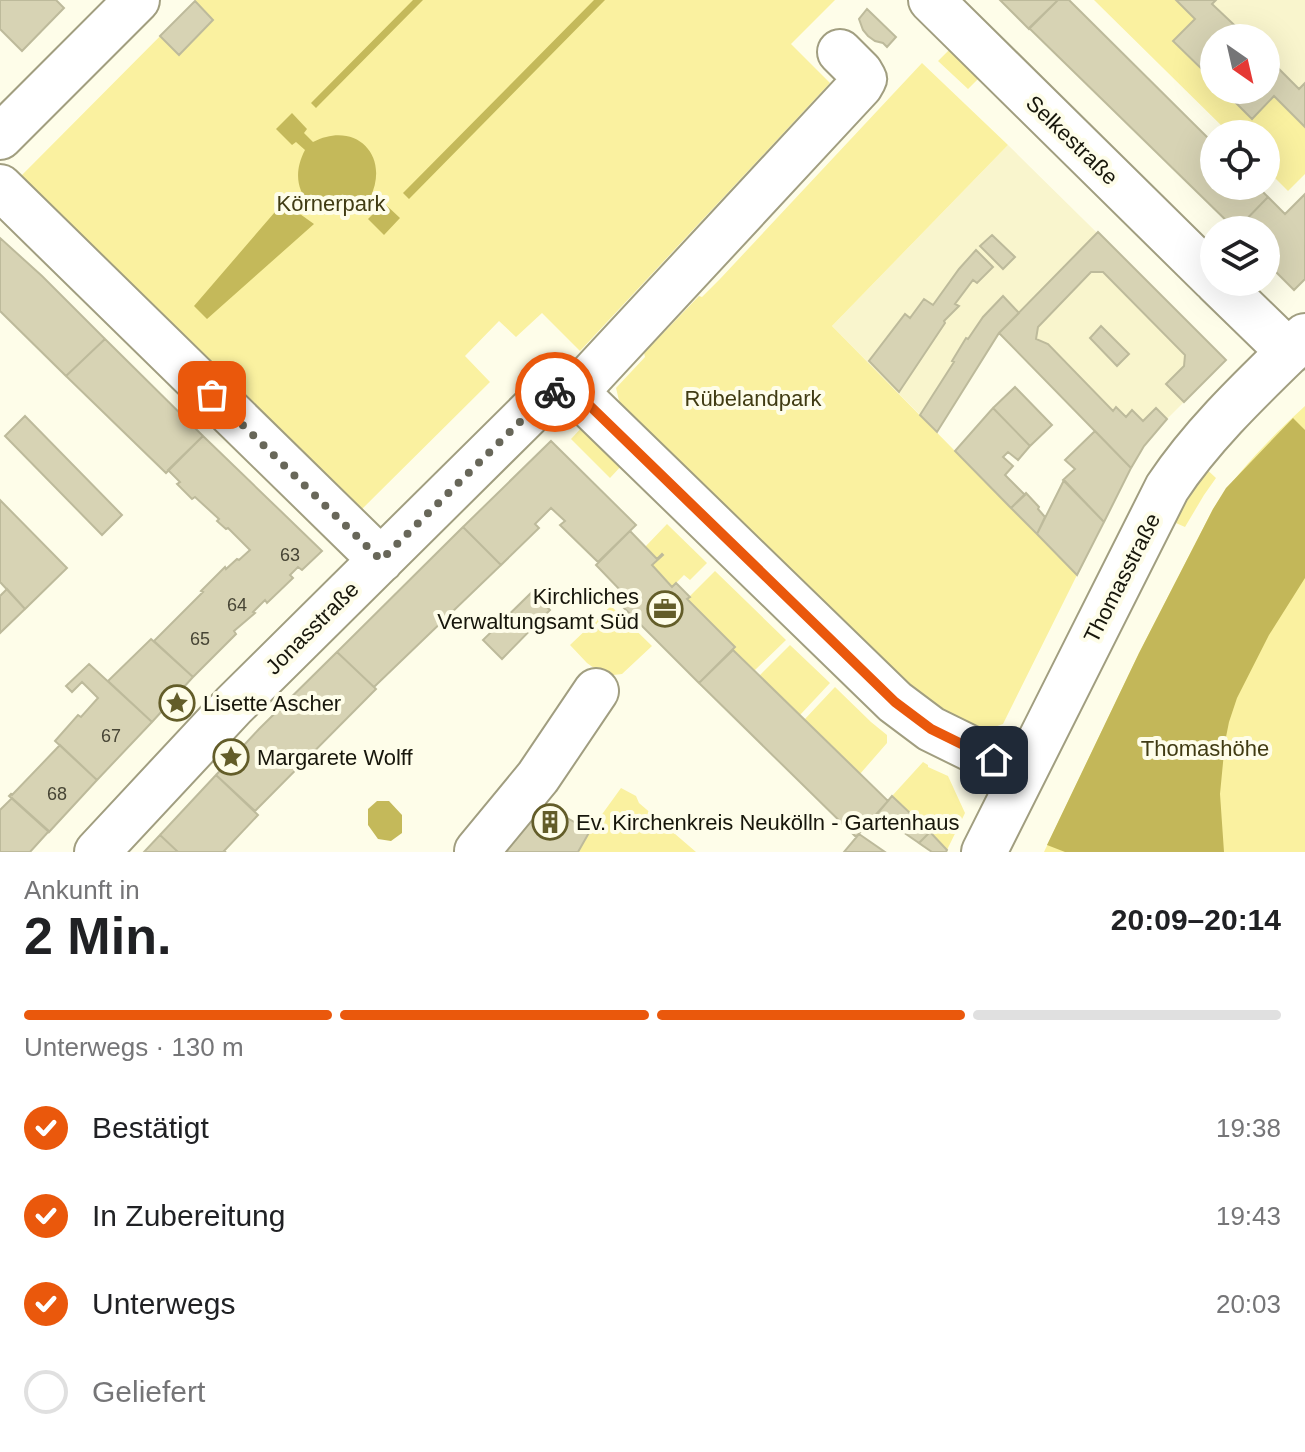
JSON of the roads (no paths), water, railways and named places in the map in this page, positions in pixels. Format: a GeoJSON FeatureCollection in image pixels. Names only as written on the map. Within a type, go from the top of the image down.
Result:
{"type":"FeatureCollection","features":[{"type":"Feature","properties":{"kind":"street"},"geometry":{"type":"LineString","coordinates":[[0,137],[137,0]]}},
{"type":"Feature","properties":{"kind":"street","name":"Selkestraße"},"geometry":{"type":"LineString","coordinates":[[931,0],[1200,264]]}},
{"type":"Feature","properties":{"kind":"street"},"geometry":{"type":"LineString","coordinates":[[840,52],[860,72],[864,79],[860,86],[574,394],[609,424],[895,702],[931,729],[994,760],[1020,780]]}},
{"type":"Feature","properties":{"kind":"street"},"geometry":{"type":"LineString","coordinates":[[0,187],[381,560]]}},
{"type":"Feature","properties":{"kind":"street","name":"Selkestraße"},"geometry":{"type":"LineString","coordinates":[[1236,296],[1297,344]]}},
{"type":"Feature","properties":{"kind":"street","name":"Thomasstraße"},"geometry":{"type":"LineString","coordinates":[[984,852],[1167,488],[1184,462],[1297,344]]}},
{"type":"Feature","properties":{"kind":"street","name":"Jonasstraße"},"geometry":{"type":"LineString","coordinates":[[97,852],[228,710],[546,396],[561,390],[574,394]]}},
{"type":"Feature","properties":{"kind":"street"},"geometry":{"type":"LineString","coordinates":[[477,851],[538,777],[596,691]]}},
{"type":"Feature","properties":{"kind":"place","name":"Kirchliches Verwaltungsamt Süd"},"geometry":{"type":"Point","coordinates":[665,609]}},
{"type":"Feature","properties":{"kind":"place","name":"Lisette Ascher"},"geometry":{"type":"Point","coordinates":[177,703]}},
{"type":"Feature","properties":{"kind":"place","name":"Margarete Wolff"},"geometry":{"type":"Point","coordinates":[231,757]}},
{"type":"Feature","properties":{"kind":"place","name":"Ev. Kirchenkreis Neukölln - Gartenhaus"},"geometry":{"type":"Point","coordinates":[550,822]}},
{"type":"Feature","properties":{"kind":"park label","name":"Körnerpark"},"geometry":{"type":"Point","coordinates":[331,203]}},
{"type":"Feature","properties":{"kind":"park label","name":"Rübelandpark"},"geometry":{"type":"Point","coordinates":[753,398]}},
{"type":"Feature","properties":{"kind":"park label","name":"Thomashöhe"},"geometry":{"type":"Point","coordinates":[1205,748]}}]}
